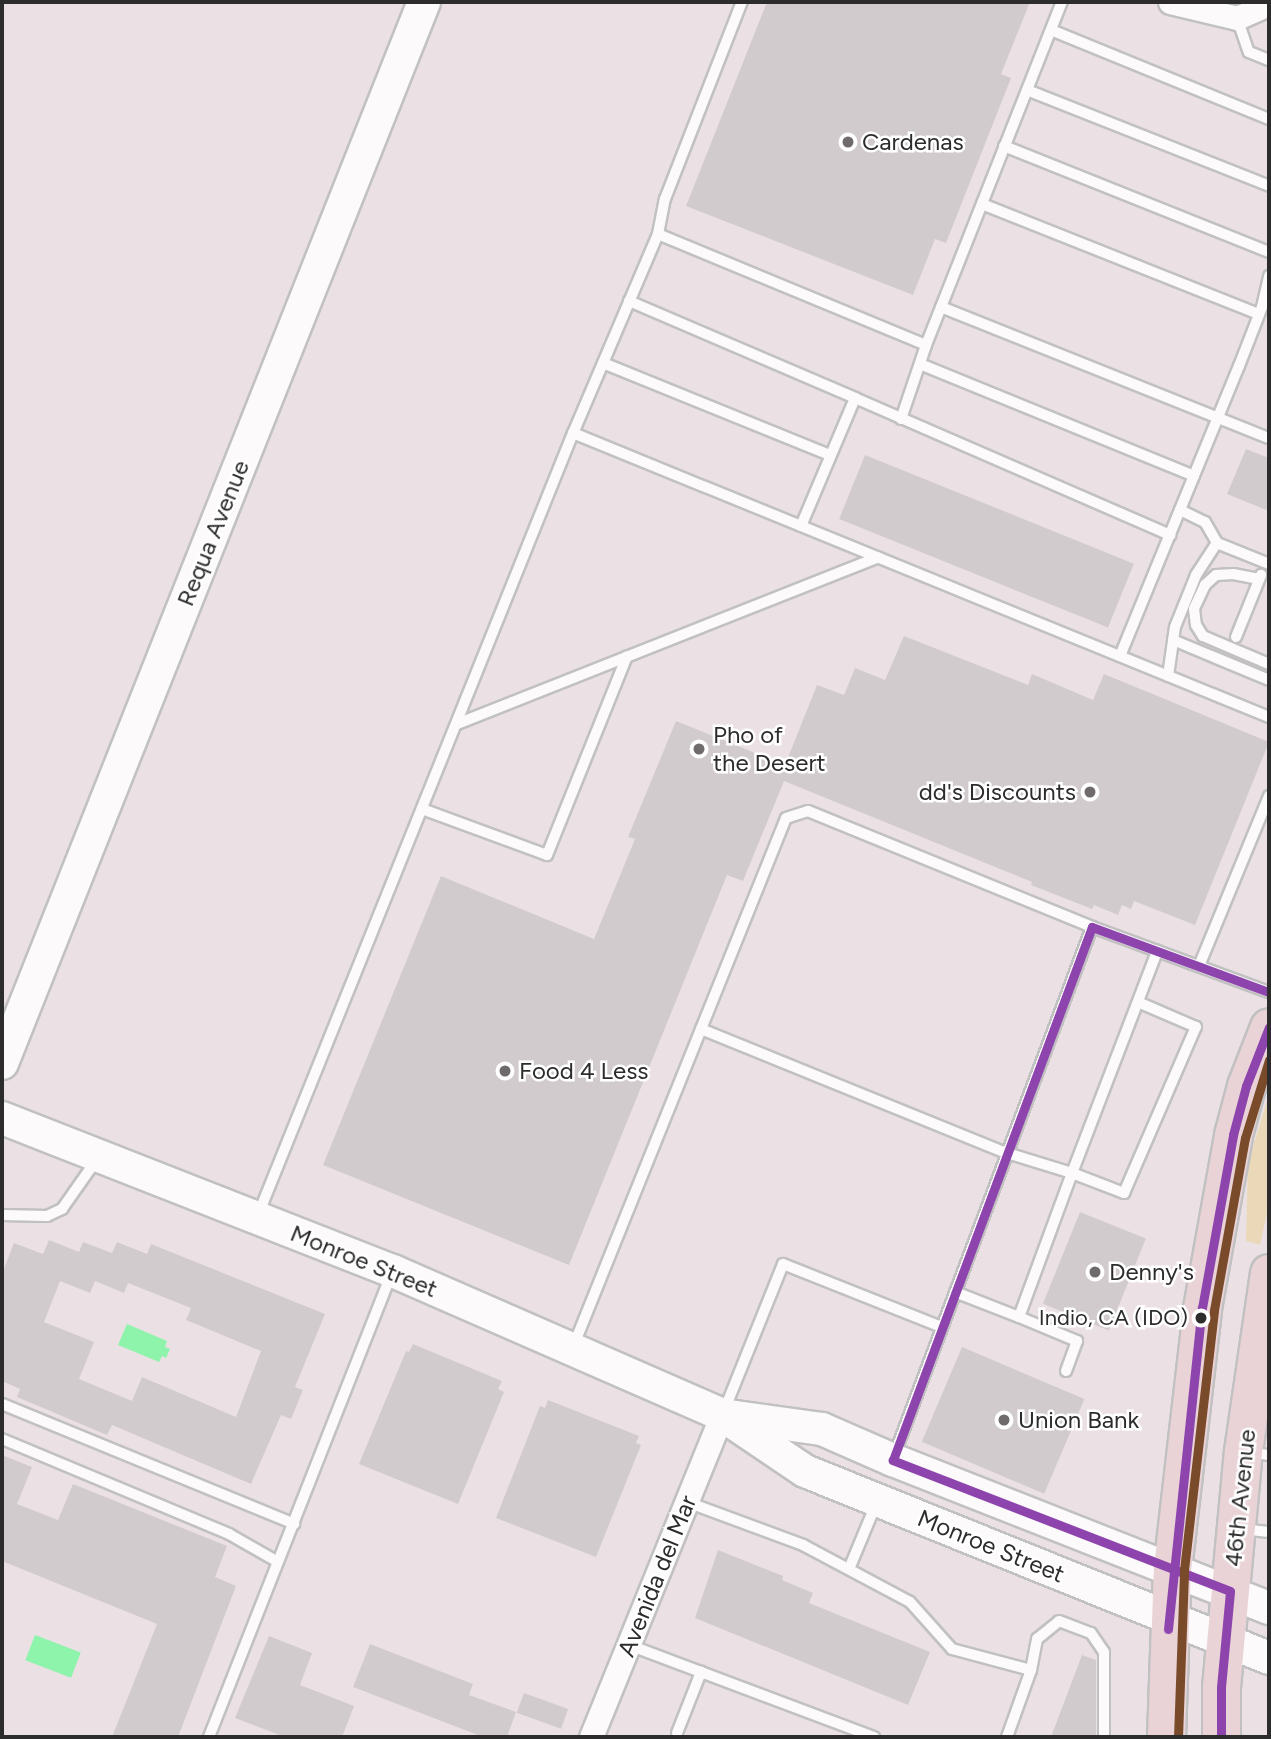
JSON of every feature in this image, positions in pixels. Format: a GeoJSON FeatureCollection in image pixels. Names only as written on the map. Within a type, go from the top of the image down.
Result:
{"type":"FeatureCollection","features":[{"type":"Feature","properties":{"kind":"main road","name":"Requa Avenue"},"geometry":{"type":"LineString","coordinates":[[2,1063],[424,2]]}},
{"type":"Feature","properties":{"kind":"main road"},"geometry":{"type":"LineString","coordinates":[[1166,1737],[1172,1569],[1202,1308],[1230,1148],[1246,1086],[1269,1027]]}},
{"type":"Feature","properties":{"kind":"main road","name":"Monroe Street"},"geometry":{"type":"LineString","coordinates":[[2,1118],[393,1271],[722,1415],[805,1471],[1269,1658]]}},
{"type":"Feature","properties":{"kind":"main road","name":"46th Avenue"},"geometry":{"type":"LineString","coordinates":[[1221,1737],[1220,1688],[1230,1591],[1253,1531],[1269,1273]]}},
{"type":"Feature","properties":{"kind":"main road","name":"Monroe Street"},"geometry":{"type":"LineString","coordinates":[[722,1415],[822,1429],[892,1460],[1269,1608]]}},
{"type":"Feature","properties":{"kind":"street"},"geometry":{"type":"LineString","coordinates":[[1170,2],[1237,18],[1269,5]]}},
{"type":"Feature","properties":{"kind":"street","name":"Avenida del Mar"},"geometry":{"type":"LineString","coordinates":[[591,1737],[722,1415]]}},
{"type":"Feature","properties":{"kind":"lane"},"geometry":{"type":"LineString","coordinates":[[257,1218],[573,433],[658,234],[665,199],[742,2]]}},
{"type":"Feature","properties":{"kind":"lane"},"geometry":{"type":"LineString","coordinates":[[901,419],[926,345],[1062,2]]}},
{"type":"Feature","properties":{"kind":"lane"},"geometry":{"type":"LineString","coordinates":[[1237,18],[1249,52],[1269,60]]}},
{"type":"Feature","properties":{"kind":"lane"},"geometry":{"type":"LineString","coordinates":[[1051,30],[1269,119]]}},
{"type":"Feature","properties":{"kind":"lane"},"geometry":{"type":"LineString","coordinates":[[1027,90],[1269,186]]}},
{"type":"Feature","properties":{"kind":"lane"},"geometry":{"type":"LineString","coordinates":[[1004,146],[1269,252]]}},
{"type":"Feature","properties":{"kind":"lane"},"geometry":{"type":"LineString","coordinates":[[982,204],[1263,310]]}},
{"type":"Feature","properties":{"kind":"lane"},"geometry":{"type":"LineString","coordinates":[[658,234],[926,345]]}},
{"type":"Feature","properties":{"kind":"lane"},"geometry":{"type":"LineString","coordinates":[[1120,656],[1263,310],[1269,276]]}},
{"type":"Feature","properties":{"kind":"lane"},"geometry":{"type":"LineString","coordinates":[[629,301],[1170,535]]}},
{"type":"Feature","properties":{"kind":"lane"},"geometry":{"type":"LineString","coordinates":[[941,307],[1269,438]]}},
{"type":"Feature","properties":{"kind":"lane"},"geometry":{"type":"LineString","coordinates":[[603,363],[830,455]]}},
{"type":"Feature","properties":{"kind":"lane"},"geometry":{"type":"LineString","coordinates":[[920,364],[1194,476]]}},
{"type":"Feature","properties":{"kind":"lane"},"geometry":{"type":"LineString","coordinates":[[801,526],[855,398]]}},
{"type":"Feature","properties":{"kind":"lane"},"geometry":{"type":"LineString","coordinates":[[573,433],[1269,717]]}},
{"type":"Feature","properties":{"kind":"lane"},"geometry":{"type":"LineString","coordinates":[[1180,510],[1205,522],[1217,543],[1267,564],[1237,637]]}},
{"type":"Feature","properties":{"kind":"lane"},"geometry":{"type":"LineString","coordinates":[[1168,676],[1175,627],[1196,576],[1217,543]]}},
{"type":"Feature","properties":{"kind":"lane"},"geometry":{"type":"LineString","coordinates":[[457,724],[878,557]]}},
{"type":"Feature","properties":{"kind":"lane"},"geometry":{"type":"LineString","coordinates":[[1259,579],[1234,574],[1216,575],[1205,585],[1195,609],[1196,625],[1203,636],[1269,664]]}},
{"type":"Feature","properties":{"kind":"lane"},"geometry":{"type":"LineString","coordinates":[[1173,640],[1269,680]]}},
{"type":"Feature","properties":{"kind":"lane"},"geometry":{"type":"LineString","coordinates":[[422,809],[547,855],[626,656]]}},
{"type":"Feature","properties":{"kind":"lane"},"geometry":{"type":"LineString","coordinates":[[1199,966],[1269,796]]}},
{"type":"Feature","properties":{"kind":"lane"},"geometry":{"type":"LineString","coordinates":[[572,1350],[786,818],[808,811],[1092,928],[1269,992]]}},
{"type":"Feature","properties":{"kind":"lane"},"geometry":{"type":"LineString","coordinates":[[892,1460],[1092,928]]}},
{"type":"Feature","properties":{"kind":"lane"},"geometry":{"type":"LineString","coordinates":[[1019,1317],[1157,951]]}},
{"type":"Feature","properties":{"kind":"lane"},"geometry":{"type":"LineString","coordinates":[[701,1029],[1007,1153],[1072,1173],[1124,1193],[1196,1027],[1138,1002]]}},
{"type":"Feature","properties":{"kind":"lane"},"geometry":{"type":"LineString","coordinates":[[2,1215],[47,1216],[62,1209],[99,1156]]}},
{"type":"Feature","properties":{"kind":"lane"},"geometry":{"type":"LineString","coordinates":[[722,1415],[783,1264],[941,1328]]}},
{"type":"Feature","properties":{"kind":"lane"},"geometry":{"type":"LineString","coordinates":[[209,1737],[393,1271]]}},
{"type":"Feature","properties":{"kind":"lane"},"geometry":{"type":"LineString","coordinates":[[955,1292],[1077,1341],[1066,1371]]}},
{"type":"Feature","properties":{"kind":"lane"},"geometry":{"type":"LineString","coordinates":[[2,1404],[294,1524]]}},
{"type":"Feature","properties":{"kind":"lane"},"geometry":{"type":"LineString","coordinates":[[2,1439],[229,1534],[278,1562]]}},
{"type":"Feature","properties":{"kind":"lane"},"geometry":{"type":"LineString","coordinates":[[849,1569],[877,1501]]}},
{"type":"Feature","properties":{"kind":"lane"},"geometry":{"type":"LineString","coordinates":[[687,1502],[803,1545],[910,1602],[952,1649],[1031,1670]]}},
{"type":"Feature","properties":{"kind":"lane"},"geometry":{"type":"LineString","coordinates":[[1007,1737],[1031,1670],[1037,1639],[1059,1621],[1091,1633],[1104,1652],[1104,1737]]}},
{"type":"Feature","properties":{"kind":"lane"},"geometry":{"type":"LineString","coordinates":[[629,1645],[874,1737]]}},
{"type":"Feature","properties":{"kind":"lane"},"geometry":{"type":"LineString","coordinates":[[677,1733],[701,1672]]}},
{"type":"Feature","properties":{"kind":"shaded area"},"geometry":{"type":"Polygon","coordinates":[[[1269,1094],[1269,1204],[1260,1245],[1246,1241],[1248,1163],[1269,1094]]]}},
{"type":"Feature","properties":{"kind":"shaded area"},"geometry":{"type":"Polygon","coordinates":[[[127,1324],[167,1341],[165,1347],[170,1349],[166,1358],[162,1356],[159,1362],[118,1345],[127,1324]]]}},
{"type":"Feature","properties":{"kind":"shaded area"},"geometry":{"type":"Polygon","coordinates":[[[35,1635],[81,1653],[71,1678],[25,1660],[35,1635]]]}},
{"type":"Feature","properties":{"kind":"building","name":"Cardenas"},"geometry":{"type":"Polygon","coordinates":[[[767,2],[1030,2],[1001,74],[1011,78],[946,243],[935,239],[913,295],[686,206],[767,2]]]}},
{"type":"Feature","properties":{"kind":"building"},"geometry":{"type":"Polygon","coordinates":[[[1246,449],[1269,458],[1269,511],[1227,494],[1246,449]]]}},
{"type":"Feature","properties":{"kind":"building"},"geometry":{"type":"Polygon","coordinates":[[[865,455],[1134,564],[1108,628],[839,519],[865,455]]]}},
{"type":"Feature","properties":{"kind":"building"},"geometry":{"type":"Polygon","coordinates":[[[904,636],[1028,685],[1032,674],[1093,700],[1104,674],[1269,742],[1195,925],[1134,901],[1131,909],[1122,905],[1118,915],[1094,905],[1092,909],[784,781],[743,881],[727,875],[569,1265],[323,1165],[441,876],[594,939],[635,839],[628,837],[676,721],[785,765],[817,685],[844,695],[855,668],[885,680],[904,636]]]}},
{"type":"Feature","properties":{"kind":"building","name":"Denny's"},"geometry":{"type":"Polygon","coordinates":[[[1080,1212],[1146,1239],[1109,1330],[1043,1304],[1080,1212]]]}},
{"type":"Feature","properties":{"kind":"building"},"geometry":{"type":"Polygon","coordinates":[[[49,1240],[79,1252],[83,1242],[112,1253],[117,1242],[147,1254],[151,1244],[325,1314],[295,1387],[303,1390],[291,1419],[281,1415],[251,1484],[112,1425],[107,1435],[17,1397],[20,1389],[2,1381],[2,1274],[14,1243],[43,1254],[49,1240]],[[60,1281],[44,1322],[94,1342],[79,1379],[132,1401],[142,1377],[236,1417],[261,1351],[186,1320],[191,1308],[128,1283],[124,1293],[95,1281],[90,1293],[60,1281]]]}},
{"type":"Feature","properties":{"kind":"building"},"geometry":{"type":"Polygon","coordinates":[[[413,1344],[502,1381],[498,1389],[504,1392],[458,1504],[359,1464],[406,1351],[409,1352],[413,1344]]]}},
{"type":"Feature","properties":{"kind":"building","name":"Union Bank"},"geometry":{"type":"Polygon","coordinates":[[[962,1347],[1084,1399],[1044,1494],[922,1442],[962,1347]]]}},
{"type":"Feature","properties":{"kind":"building"},"geometry":{"type":"Polygon","coordinates":[[[548,1400],[639,1436],[636,1443],[641,1445],[596,1557],[496,1518],[540,1406],[545,1408],[548,1400]]]}},
{"type":"Feature","properties":{"kind":"building"},"geometry":{"type":"Polygon","coordinates":[[[2,1455],[32,1467],[17,1504],[58,1520],[73,1484],[227,1546],[215,1577],[236,1586],[178,1737],[112,1737],[157,1624],[2,1561],[2,1455]]]}},
{"type":"Feature","properties":{"kind":"building"},"geometry":{"type":"Polygon","coordinates":[[[718,1550],[783,1576],[782,1580],[813,1593],[809,1603],[930,1652],[908,1705],[695,1618],[718,1550]]]}},
{"type":"Feature","properties":{"kind":"building"},"geometry":{"type":"Polygon","coordinates":[[[269,1636],[312,1653],[300,1685],[354,1706],[342,1737],[285,1737],[235,1718],[269,1636]]]}},
{"type":"Feature","properties":{"kind":"building"},"geometry":{"type":"Polygon","coordinates":[[[370,1644],[473,1684],[469,1695],[516,1712],[507,1737],[483,1737],[353,1687],[370,1644]]]}},
{"type":"Feature","properties":{"kind":"building"},"geometry":{"type":"Polygon","coordinates":[[[1082,1655],[1096,1660],[1096,1737],[1051,1737],[1082,1655]]]}},
{"type":"Feature","properties":{"kind":"building"},"geometry":{"type":"Polygon","coordinates":[[[524,1693],[568,1709],[561,1729],[517,1713],[524,1693]]]}},
{"type":"Feature","properties":{"kind":"transit line"},"geometry":{"type":"LineString","coordinates":[[1221,1737],[1221,1687],[1230,1591],[893,1460],[1092,927],[1269,992]]}},
{"type":"Feature","properties":{"kind":"transit line"},"geometry":{"type":"LineString","coordinates":[[1168,1629],[1202,1308],[1233,1135],[1246,1086],[1269,1027]]}},
{"type":"Feature","properties":{"kind":"transit line"},"geometry":{"type":"LineString","coordinates":[[1178,1737],[1184,1570],[1214,1310],[1245,1138],[1269,1060]]}},
{"type":"Feature","properties":{"kind":"place","name":"Cardenas"},"geometry":{"type":"Point","coordinates":[848,142]}},
{"type":"Feature","properties":{"kind":"place","name":"Pho of the Desert"},"geometry":{"type":"Point","coordinates":[699,749]}},
{"type":"Feature","properties":{"kind":"place","name":"dd's Discounts"},"geometry":{"type":"Point","coordinates":[1090,792]}},
{"type":"Feature","properties":{"kind":"place","name":"Food 4 Less"},"geometry":{"type":"Point","coordinates":[505,1071]}},
{"type":"Feature","properties":{"kind":"place","name":"Denny's"},"geometry":{"type":"Point","coordinates":[1095,1272]}},
{"type":"Feature","properties":{"kind":"place","name":"Indio, CA (IDO)"},"geometry":{"type":"Point","coordinates":[1201,1318]}},
{"type":"Feature","properties":{"kind":"place","name":"Union Bank"},"geometry":{"type":"Point","coordinates":[1004,1420]}}]}
